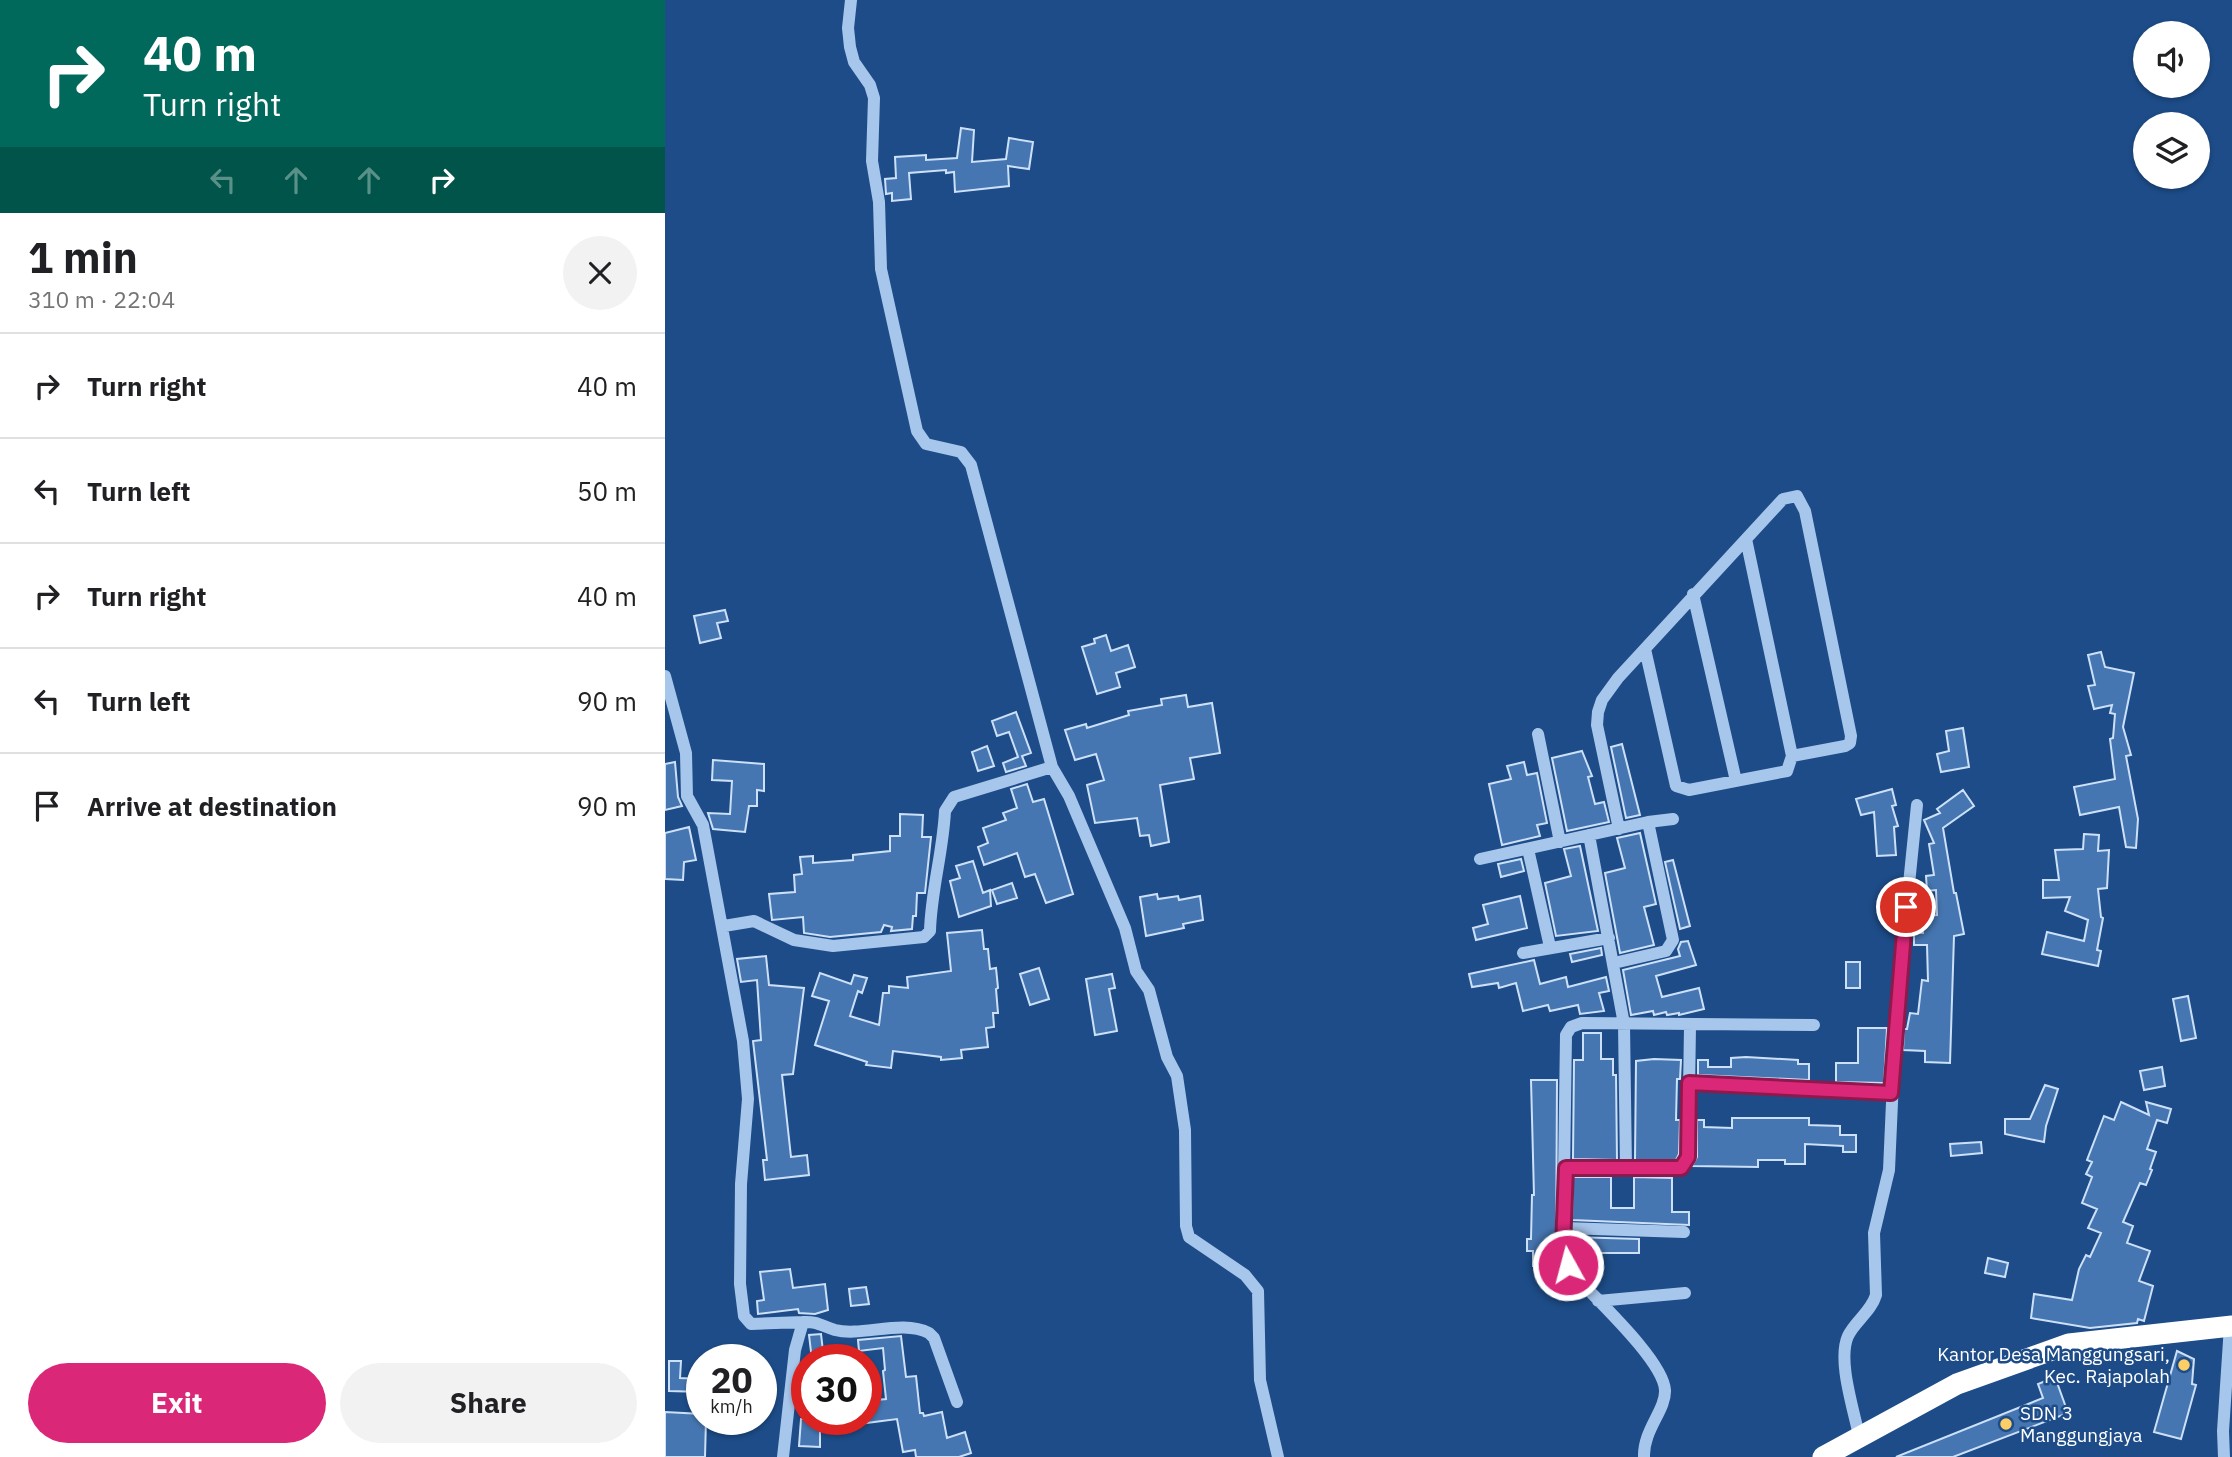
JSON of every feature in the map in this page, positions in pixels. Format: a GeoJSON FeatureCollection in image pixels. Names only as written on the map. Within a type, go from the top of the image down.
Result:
{"type":"FeatureCollection","features":[{"type":"Feature","properties":{"kind":"highway"},"geometry":{"type":"LineString","coordinates":[[1823,1457],[1957,1384],[2069,1344],[2231,1326]]}},
{"type":"Feature","properties":{"kind":"street"},"geometry":{"type":"LineString","coordinates":[[851,0],[848,28],[850,47],[854,62],[870,85],[874,98],[872,162],[880,202],[881,269],[917,431],[926,444],[961,452],[971,465],[1052,766],[1069,796],[1125,928],[1136,971],[1149,990],[1167,1057],[1177,1076],[1185,1130],[1186,1226],[1189,1237],[1245,1275],[1258,1292],[1260,1380],[1277,1457]]}},
{"type":"Feature","properties":{"kind":"street"},"geometry":{"type":"LineString","coordinates":[[1619,829],[1597,726],[1598,712],[1611,688],[1693,594],[1783,499],[1797,496],[1802,501],[1851,736],[1850,743],[1845,746],[1792,756]]}},
{"type":"Feature","properties":{"kind":"street"},"geometry":{"type":"LineString","coordinates":[[1645,649],[1676,786],[1689,790],[1787,771],[1792,756],[1746,539]]}},
{"type":"Feature","properties":{"kind":"street"},"geometry":{"type":"LineString","coordinates":[[1693,594],[1736,781]]}},
{"type":"Feature","properties":{"kind":"street"},"geometry":{"type":"LineString","coordinates":[[665,676],[686,753],[687,796],[703,825],[724,926],[721,931],[743,1041],[748,1099],[741,1184],[740,1284],[744,1316],[751,1324],[803,1322],[822,1323],[836,1330],[924,1330],[934,1338],[957,1402]]}},
{"type":"Feature","properties":{"kind":"street"},"geometry":{"type":"LineString","coordinates":[[1538,734],[1560,842]]}},
{"type":"Feature","properties":{"kind":"street"},"geometry":{"type":"LineString","coordinates":[[724,926],[754,921],[794,940],[833,946],[924,937],[930,931],[931,902],[939,875],[945,811],[949,803],[954,797],[1052,766]]}},
{"type":"Feature","properties":{"kind":"street"},"geometry":{"type":"LineString","coordinates":[[1859,1436],[1845,1363],[1845,1348],[1848,1336],[1873,1305],[1876,1295],[1874,1233],[1889,1170],[1896,1012],[1917,805]]}},
{"type":"Feature","properties":{"kind":"street"},"geometry":{"type":"LineString","coordinates":[[1480,859],[1648,822],[1673,819]]}},
{"type":"Feature","properties":{"kind":"street"},"geometry":{"type":"LineString","coordinates":[[1614,963],[1665,951],[1671,946],[1673,933],[1648,822]]}},
{"type":"Feature","properties":{"kind":"street"},"geometry":{"type":"LineString","coordinates":[[1589,835],[1624,1024],[1626,1169]]}},
{"type":"Feature","properties":{"kind":"street"},"geometry":{"type":"LineString","coordinates":[[1528,849],[1550,947]]}},
{"type":"Feature","properties":{"kind":"street"},"geometry":{"type":"LineString","coordinates":[[1523,953],[1609,938]]}},
{"type":"Feature","properties":{"kind":"street"},"geometry":{"type":"LineString","coordinates":[[1644,1457],[1649,1429],[1663,1402],[1665,1391],[1662,1378],[1650,1357],[1568,1265],[1563,1247],[1566,1035],[1570,1027],[1582,1023],[1814,1025]]}},
{"type":"Feature","properties":{"kind":"street"},"geometry":{"type":"LineString","coordinates":[[1566,1168],[1675,1170],[1685,1164],[1688,1157],[1690,1026]]}},
{"type":"Feature","properties":{"kind":"street"},"geometry":{"type":"LineString","coordinates":[[1689,1083],[1891,1093]]}},
{"type":"Feature","properties":{"kind":"street"},"geometry":{"type":"LineString","coordinates":[[1564,1228],[1685,1233]]}},
{"type":"Feature","properties":{"kind":"street"},"geometry":{"type":"LineString","coordinates":[[1598,1301],[1685,1293]]}},
{"type":"Feature","properties":{"kind":"street"},"geometry":{"type":"LineString","coordinates":[[783,1457],[795,1350],[803,1322]]}},
{"type":"Feature","properties":{"kind":"street"},"geometry":{"type":"LineString","coordinates":[[2224,1457],[2223,1431],[2231,1326]]}},
{"type":"Feature","properties":{"kind":"building"},"geometry":{"type":"Polygon","coordinates":[[[961,128],[974,130],[972,162],[1006,159],[1009,138],[1033,142],[1029,169],[1008,166],[1009,186],[955,192],[954,172],[946,173],[946,170],[909,173],[911,199],[892,201],[892,193],[886,194],[885,179],[896,178],[895,157],[926,155],[926,160],[957,158],[961,128]]]}},
{"type":"Feature","properties":{"kind":"building"},"geometry":{"type":"Polygon","coordinates":[[[725,610],[728,621],[717,623],[721,638],[700,643],[694,616],[725,610]]]}},
{"type":"Feature","properties":{"kind":"building"},"geometry":{"type":"Polygon","coordinates":[[[1106,635],[1111,651],[1128,645],[1135,667],[1116,673],[1120,687],[1097,694],[1082,647],[1095,643],[1094,639],[1106,635]]]}},
{"type":"Feature","properties":{"kind":"building"},"geometry":{"type":"Polygon","coordinates":[[[2101,652],[2105,667],[2134,673],[2123,727],[2131,755],[2126,756],[2138,819],[2136,848],[2126,847],[2119,807],[2080,815],[2074,787],[2115,779],[2110,739],[2113,738],[2115,714],[2110,713],[2112,705],[2094,709],[2088,686],[2095,685],[2088,655],[2101,652]]]}},
{"type":"Feature","properties":{"kind":"building"},"geometry":{"type":"Polygon","coordinates":[[[1186,695],[1188,707],[1212,703],[1220,753],[1190,758],[1194,779],[1160,785],[1169,842],[1151,846],[1149,835],[1140,836],[1137,818],[1095,823],[1087,785],[1104,780],[1096,754],[1075,760],[1065,730],[1086,724],[1087,728],[1129,715],[1128,711],[1162,705],[1161,699],[1186,695]]]}},
{"type":"Feature","properties":{"kind":"building"},"geometry":{"type":"Polygon","coordinates":[[[1016,712],[1031,753],[1022,756],[1026,766],[1006,772],[1003,763],[1018,757],[1009,732],[997,736],[992,721],[1016,712]]]}},
{"type":"Feature","properties":{"kind":"building"},"geometry":{"type":"Polygon","coordinates":[[[1963,728],[1969,767],[1941,772],[1937,754],[1949,751],[1946,731],[1963,728]]]}},
{"type":"Feature","properties":{"kind":"building"},"geometry":{"type":"Polygon","coordinates":[[[1622,744],[1640,815],[1626,818],[1611,747],[1622,744]]]}},
{"type":"Feature","properties":{"kind":"building"},"geometry":{"type":"Polygon","coordinates":[[[987,746],[994,766],[978,771],[972,752],[987,746]]]}},
{"type":"Feature","properties":{"kind":"building"},"geometry":{"type":"Polygon","coordinates":[[[1582,751],[1592,776],[1588,777],[1595,804],[1604,802],[1609,822],[1567,831],[1552,758],[1582,751]]]}},
{"type":"Feature","properties":{"kind":"building"},"geometry":{"type":"Polygon","coordinates":[[[713,760],[764,764],[764,791],[757,790],[757,806],[749,806],[745,832],[713,829],[708,813],[730,814],[732,781],[712,780],[713,760]]]}},
{"type":"Feature","properties":{"kind":"building"},"geometry":{"type":"Polygon","coordinates":[[[675,762],[678,797],[682,806],[665,810],[665,764],[675,762]]]}},
{"type":"Feature","properties":{"kind":"building"},"geometry":{"type":"Polygon","coordinates":[[[1524,762],[1527,775],[1537,773],[1547,823],[1537,825],[1540,836],[1502,845],[1489,784],[1511,779],[1507,766],[1524,762]]]}},
{"type":"Feature","properties":{"kind":"building"},"geometry":{"type":"Polygon","coordinates":[[[1027,784],[1033,802],[1044,799],[1073,894],[1046,903],[1035,874],[1025,877],[1017,853],[984,865],[978,847],[988,843],[983,828],[1006,820],[1003,813],[1017,808],[1011,789],[1027,784]]]}},
{"type":"Feature","properties":{"kind":"building"},"geometry":{"type":"Polygon","coordinates":[[[1892,789],[1896,805],[1892,806],[1898,826],[1894,827],[1896,855],[1877,856],[1874,812],[1861,815],[1856,799],[1892,789]]]}},
{"type":"Feature","properties":{"kind":"building"},"geometry":{"type":"Polygon","coordinates":[[[1963,790],[1974,806],[1943,828],[1964,934],[1954,936],[1950,1063],[1925,1062],[1925,1051],[1903,1050],[1904,1029],[1907,1029],[1910,1013],[1918,1014],[1922,980],[1928,981],[1927,945],[1914,945],[1914,933],[1923,933],[1923,916],[1937,915],[1936,890],[1927,891],[1926,876],[1934,875],[1929,844],[1934,843],[1924,820],[1940,813],[1937,809],[1963,790]]]}},
{"type":"Feature","properties":{"kind":"building"},"geometry":{"type":"Polygon","coordinates":[[[900,814],[923,815],[922,837],[931,837],[925,893],[917,893],[916,916],[913,916],[912,929],[891,931],[892,927],[884,925],[881,932],[830,937],[804,933],[803,917],[772,920],[769,894],[795,892],[794,875],[802,874],[800,857],[813,856],[813,863],[853,860],[853,855],[890,851],[890,836],[900,836],[900,814]]]}},
{"type":"Feature","properties":{"kind":"building"},"geometry":{"type":"Polygon","coordinates":[[[689,827],[696,860],[684,862],[683,880],[665,879],[665,833],[689,827]]]}},
{"type":"Feature","properties":{"kind":"building"},"geometry":{"type":"Polygon","coordinates":[[[1640,833],[1656,904],[1644,907],[1654,945],[1620,953],[1605,873],[1625,868],[1617,838],[1640,833]]]}},
{"type":"Feature","properties":{"kind":"building"},"geometry":{"type":"Polygon","coordinates":[[[2084,834],[2099,835],[2098,851],[2109,850],[2107,888],[2098,889],[2103,918],[2097,950],[2101,951],[2098,966],[2042,954],[2047,932],[2084,941],[2088,920],[2065,911],[2070,897],[2043,898],[2043,880],[2059,880],[2055,850],[2083,849],[2084,834]]]}},
{"type":"Feature","properties":{"kind":"building"},"geometry":{"type":"Polygon","coordinates":[[[1580,846],[1598,931],[1556,936],[1545,883],[1571,876],[1564,849],[1580,846]]]}},
{"type":"Feature","properties":{"kind":"building"},"geometry":{"type":"Polygon","coordinates":[[[1521,859],[1524,871],[1501,877],[1498,864],[1521,859]]]}},
{"type":"Feature","properties":{"kind":"building"},"geometry":{"type":"Polygon","coordinates":[[[1673,860],[1690,926],[1680,929],[1665,862],[1673,860]]]}},
{"type":"Feature","properties":{"kind":"building"},"geometry":{"type":"Polygon","coordinates":[[[973,861],[983,893],[990,890],[991,906],[959,917],[950,881],[960,878],[956,866],[973,861]]]}},
{"type":"Feature","properties":{"kind":"building"},"geometry":{"type":"Polygon","coordinates":[[[1012,883],[1017,898],[997,904],[992,890],[1012,883]]]}},
{"type":"Feature","properties":{"kind":"building"},"geometry":{"type":"Polygon","coordinates":[[[1157,894],[1158,899],[1178,896],[1179,900],[1200,896],[1203,920],[1183,924],[1184,928],[1146,936],[1140,897],[1157,894]]]}},
{"type":"Feature","properties":{"kind":"building"},"geometry":{"type":"Polygon","coordinates":[[[1520,896],[1527,928],[1476,940],[1473,928],[1488,924],[1483,905],[1520,896]]]}},
{"type":"Feature","properties":{"kind":"building"},"geometry":{"type":"Polygon","coordinates":[[[982,930],[990,969],[996,968],[998,988],[998,1013],[993,1013],[994,1027],[986,1028],[988,1047],[961,1050],[962,1058],[941,1060],[941,1057],[893,1051],[891,1068],[866,1065],[867,1062],[815,1045],[829,1001],[812,996],[820,973],[851,984],[854,975],[867,978],[862,993],[858,991],[850,1016],[879,1025],[883,993],[889,993],[889,986],[908,988],[907,977],[951,971],[947,933],[982,930]]]}},
{"type":"Feature","properties":{"kind":"building"},"geometry":{"type":"Polygon","coordinates":[[[1688,941],[1696,965],[1656,976],[1662,997],[1699,988],[1704,1009],[1679,1015],[1667,1015],[1666,1012],[1654,1015],[1653,1011],[1631,1015],[1623,970],[1680,956],[1678,949],[1681,942],[1688,941]]]}},
{"type":"Feature","properties":{"kind":"building"},"geometry":{"type":"Polygon","coordinates":[[[1601,948],[1602,955],[1572,962],[1570,954],[1601,948]]]}},
{"type":"Feature","properties":{"kind":"building"},"geometry":{"type":"Polygon","coordinates":[[[766,956],[769,985],[804,988],[793,1074],[782,1075],[791,1157],[807,1155],[809,1175],[765,1180],[763,1160],[767,1160],[753,1041],[761,1040],[757,980],[741,982],[737,959],[766,956]]]}},
{"type":"Feature","properties":{"kind":"building"},"geometry":{"type":"Polygon","coordinates":[[[1534,960],[1540,984],[1566,977],[1568,987],[1606,977],[1609,991],[1599,993],[1604,1011],[1580,1014],[1578,1005],[1550,1011],[1548,1005],[1523,1011],[1516,983],[1499,988],[1498,983],[1472,987],[1469,974],[1534,960]]]}},
{"type":"Feature","properties":{"kind":"building"},"geometry":{"type":"Polygon","coordinates":[[[1846,962],[1860,962],[1860,988],[1846,988],[1846,962]]]}},
{"type":"Feature","properties":{"kind":"building"},"geometry":{"type":"Polygon","coordinates":[[[1039,968],[1049,999],[1030,1005],[1020,974],[1039,968]]]}},
{"type":"Feature","properties":{"kind":"building"},"geometry":{"type":"Polygon","coordinates":[[[1112,974],[1115,988],[1109,989],[1117,1031],[1095,1035],[1086,979],[1112,974]]]}},
{"type":"Feature","properties":{"kind":"building"},"geometry":{"type":"Polygon","coordinates":[[[2188,996],[2196,1038],[2181,1041],[2173,999],[2188,996]]]}},
{"type":"Feature","properties":{"kind":"building"},"geometry":{"type":"Polygon","coordinates":[[[1858,1028],[1887,1028],[1884,1083],[1836,1082],[1836,1063],[1858,1063],[1858,1028]]]}},
{"type":"Feature","properties":{"kind":"building"},"geometry":{"type":"Polygon","coordinates":[[[1583,1033],[1601,1033],[1601,1059],[1613,1059],[1613,1075],[1616,1075],[1617,1160],[1573,1159],[1574,1060],[1583,1060],[1583,1033]]]}},
{"type":"Feature","properties":{"kind":"building"},"geometry":{"type":"Polygon","coordinates":[[[1731,1058],[1798,1060],[1798,1064],[1809,1064],[1809,1080],[1698,1075],[1698,1060],[1708,1060],[1708,1067],[1731,1067],[1731,1058]]]}},
{"type":"Feature","properties":{"kind":"building"},"geometry":{"type":"Polygon","coordinates":[[[1681,1060],[1680,1079],[1677,1079],[1676,1120],[1680,1120],[1679,1154],[1676,1160],[1635,1160],[1636,1061],[1681,1060]]]}},
{"type":"Feature","properties":{"kind":"building"},"geometry":{"type":"Polygon","coordinates":[[[2162,1067],[2165,1086],[2144,1090],[2140,1071],[2162,1067]]]}},
{"type":"Feature","properties":{"kind":"building"},"geometry":{"type":"Polygon","coordinates":[[[1531,1080],[1557,1080],[1556,1267],[1533,1266],[1533,1251],[1527,1251],[1527,1239],[1531,1239],[1534,1195],[1531,1080]]]}},
{"type":"Feature","properties":{"kind":"building"},"geometry":{"type":"Polygon","coordinates":[[[2045,1085],[2058,1089],[2046,1126],[2044,1142],[2005,1134],[2005,1119],[2030,1119],[2045,1085]]]}},
{"type":"Feature","properties":{"kind":"building"},"geometry":{"type":"Polygon","coordinates":[[[2121,1102],[2149,1115],[2146,1102],[2171,1109],[2167,1123],[2157,1120],[2147,1149],[2156,1152],[2150,1169],[2152,1170],[2146,1185],[2140,1183],[2123,1222],[2133,1226],[2127,1243],[2150,1251],[2139,1281],[2153,1286],[2144,1321],[2138,1319],[2137,1323],[2090,1328],[2031,1318],[2034,1294],[2072,1300],[2079,1269],[2086,1255],[2090,1257],[2101,1233],[2088,1228],[2097,1209],[2082,1203],[2092,1177],[2086,1174],[2092,1162],[2087,1160],[2104,1116],[2114,1120],[2121,1102]]]}},
{"type":"Feature","properties":{"kind":"building"},"geometry":{"type":"Polygon","coordinates":[[[1732,1118],[1809,1118],[1809,1125],[1840,1126],[1840,1135],[1856,1135],[1856,1152],[1843,1152],[1843,1146],[1805,1144],[1805,1164],[1785,1164],[1785,1160],[1758,1160],[1758,1167],[1692,1166],[1697,1157],[1697,1120],[1704,1120],[1704,1127],[1732,1128],[1732,1118]]]}},
{"type":"Feature","properties":{"kind":"building"},"geometry":{"type":"Polygon","coordinates":[[[1981,1142],[1982,1153],[1951,1156],[1950,1144],[1981,1142]]]}},
{"type":"Feature","properties":{"kind":"building"},"geometry":{"type":"Polygon","coordinates":[[[1573,1177],[1611,1177],[1611,1208],[1634,1208],[1634,1177],[1672,1178],[1672,1212],[1689,1212],[1689,1225],[1572,1220],[1573,1177]]]}},
{"type":"Feature","properties":{"kind":"building"},"geometry":{"type":"Polygon","coordinates":[[[1572,1237],[1639,1239],[1639,1253],[1574,1253],[1572,1237]]]}},
{"type":"Feature","properties":{"kind":"building"},"geometry":{"type":"Polygon","coordinates":[[[1988,1258],[2008,1263],[2005,1277],[1985,1273],[1988,1258]]]}},
{"type":"Feature","properties":{"kind":"building"},"geometry":{"type":"Polygon","coordinates":[[[790,1269],[793,1288],[825,1284],[828,1310],[815,1314],[799,1313],[798,1309],[758,1314],[757,1301],[764,1300],[760,1272],[790,1269]]]}},
{"type":"Feature","properties":{"kind":"building"},"geometry":{"type":"Polygon","coordinates":[[[866,1287],[869,1304],[851,1306],[849,1289],[866,1287]]]}},
{"type":"Feature","properties":{"kind":"building"},"geometry":{"type":"Polygon","coordinates":[[[821,1334],[822,1344],[810,1344],[809,1335],[821,1334]]]}},
{"type":"Feature","properties":{"kind":"building"},"geometry":{"type":"Polygon","coordinates":[[[901,1336],[906,1377],[916,1376],[920,1413],[924,1416],[942,1412],[947,1438],[965,1432],[971,1453],[959,1457],[916,1457],[915,1450],[903,1452],[897,1419],[882,1421],[882,1399],[886,1399],[882,1344],[858,1344],[858,1340],[901,1336]]]}},
{"type":"Feature","properties":{"kind":"building"},"geometry":{"type":"Polygon","coordinates":[[[2177,1351],[2194,1359],[2192,1384],[2196,1385],[2181,1439],[2154,1432],[2177,1351]]]}},
{"type":"Feature","properties":{"kind":"building"},"geometry":{"type":"Polygon","coordinates":[[[669,1361],[681,1361],[680,1378],[686,1378],[686,1392],[669,1391],[669,1361]]]}},
{"type":"Feature","properties":{"kind":"building","name":"SDN 3 Manggungjaya"},"geometry":{"type":"Polygon","coordinates":[[[2055,1377],[2068,1413],[1953,1457],[1896,1457],[2043,1398],[2038,1384],[2055,1377]]]}},
{"type":"Feature","properties":{"kind":"building"},"geometry":{"type":"Polygon","coordinates":[[[665,1412],[686,1413],[686,1435],[706,1435],[705,1457],[665,1457],[665,1412]]]}},
{"type":"Feature","properties":{"kind":"building"},"geometry":{"type":"Polygon","coordinates":[[[800,1435],[820,1435],[820,1447],[799,1446],[800,1435]]]}},
{"type":"Feature","properties":{"kind":"place","name":"Kantor Desa Manggungsari, Kec. Rajapolah"},"geometry":{"type":"Point","coordinates":[2184,1365]}},
{"type":"Feature","properties":{"kind":"place","name":"SDN 3 Manggungjaya"},"geometry":{"type":"Point","coordinates":[2006,1424]}},
{"type":"Feature","properties":{"kind":"route"},"geometry":{"type":"LineString","coordinates":[[1568,1265],[1563,1247],[1566,1168],[1681,1168],[1688,1157],[1689,1083],[1891,1093],[1906,907]]}}]}
